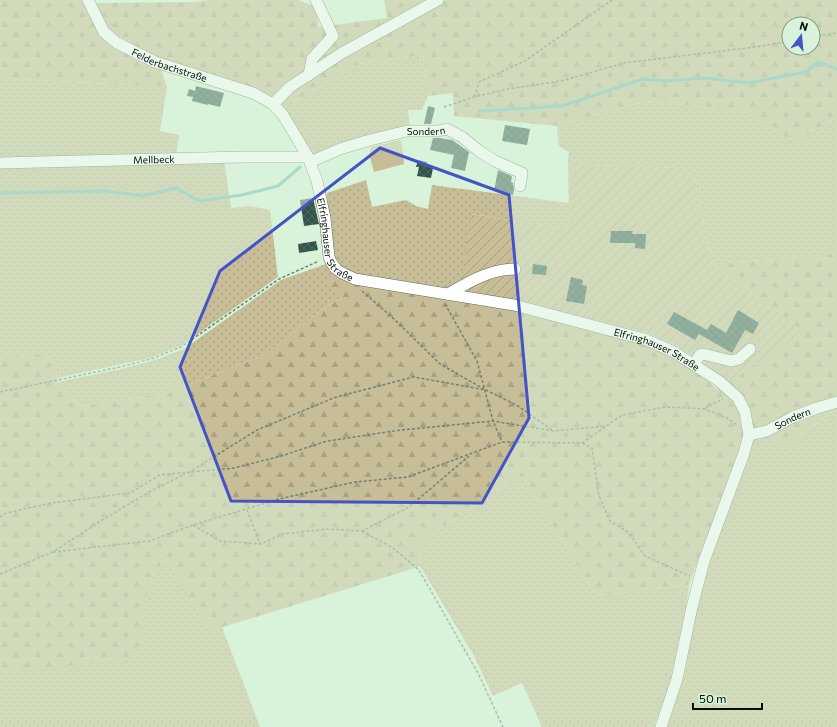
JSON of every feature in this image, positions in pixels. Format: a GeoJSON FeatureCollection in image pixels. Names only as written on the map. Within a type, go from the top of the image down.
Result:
{"type":"FeatureCollection","features":[{"type":"Feature","properties":{"kind":"street","name":"Felderbachstraße"},"geometry":{"type":"LineString","coordinates":[[88,0],[104,32],[117,43],[155,62],[254,93],[273,104],[283,115],[310,162]]}},
{"type":"Feature","properties":{"kind":"street"},"geometry":{"type":"LineString","coordinates":[[309,75],[312,59],[333,36],[324,14],[316,0]]}},
{"type":"Feature","properties":{"kind":"street"},"geometry":{"type":"LineString","coordinates":[[273,104],[290,87],[342,53],[438,0]]}},
{"type":"Feature","properties":{"kind":"street","name":"Sondern"},"geometry":{"type":"LineString","coordinates":[[310,162],[340,149],[407,131],[438,131],[447,129],[462,137],[479,151],[495,161],[522,172],[520,186]]}},
{"type":"Feature","properties":{"kind":"street","name":"Mellbeck"},"geometry":{"type":"LineString","coordinates":[[0,163],[242,157],[310,162]]}},
{"type":"Feature","properties":{"kind":"street","name":"Elfringhauser Straße"},"geometry":{"type":"LineString","coordinates":[[310,162],[321,196],[329,256],[336,269],[342,273],[355,279],[514,305],[647,340],[674,352],[719,380],[734,393],[742,404],[749,435],[744,453],[704,561],[677,679],[661,727]]}},
{"type":"Feature","properties":{"kind":"street"},"geometry":{"type":"LineString","coordinates":[[443,294],[472,280],[501,269],[516,268]]}},
{"type":"Feature","properties":{"kind":"street"},"geometry":{"type":"LineString","coordinates":[[694,364],[700,355],[703,354],[731,361],[739,359],[750,349]]}},
{"type":"Feature","properties":{"kind":"street","name":"Sondern"},"geometry":{"type":"LineString","coordinates":[[749,435],[767,431],[793,417],[837,402]]}},
{"type":"Feature","properties":{"kind":"path"},"geometry":{"type":"LineString","coordinates":[[474,97],[479,82],[525,61],[612,0]]}},
{"type":"Feature","properties":{"kind":"path"},"geometry":{"type":"LineString","coordinates":[[821,36],[837,33]]}},
{"type":"Feature","properties":{"kind":"path"},"geometry":{"type":"LineString","coordinates":[[444,107],[474,97],[508,89],[561,81],[624,63],[781,43]]}},
{"type":"Feature","properties":{"kind":"path"},"geometry":{"type":"LineString","coordinates":[[0,392],[120,367],[151,359],[181,347],[279,279],[329,256]]}},
{"type":"Feature","properties":{"kind":"path"},"geometry":{"type":"LineString","coordinates":[[355,279],[362,291],[394,319],[440,364],[518,406],[553,431]]}},
{"type":"Feature","properties":{"kind":"path"},"geometry":{"type":"LineString","coordinates":[[443,294],[477,361],[486,390],[493,421],[502,442]]}},
{"type":"Feature","properties":{"kind":"path"},"geometry":{"type":"LineString","coordinates":[[0,574],[53,552],[149,492],[186,474],[257,430],[336,397],[414,377],[486,390]]}},
{"type":"Feature","properties":{"kind":"path"},"geometry":{"type":"LineString","coordinates":[[705,409],[709,405],[734,393]]}},
{"type":"Feature","properties":{"kind":"path"},"geometry":{"type":"LineString","coordinates":[[582,443],[622,415],[665,407],[705,409],[729,419],[749,435]]}},
{"type":"Feature","properties":{"kind":"path"},"geometry":{"type":"LineString","coordinates":[[0,517],[6,513],[51,503],[130,493],[160,475],[186,474],[234,468],[281,456],[327,441],[400,430],[493,421],[553,431],[606,426]]}},
{"type":"Feature","properties":{"kind":"path"},"geometry":{"type":"LineString","coordinates":[[53,552],[149,541],[193,525],[247,510],[279,499],[355,482],[408,477],[502,442],[582,443],[592,448],[599,496],[610,521],[628,532],[645,556],[699,580]]}},
{"type":"Feature","properties":{"kind":"path"},"geometry":{"type":"LineString","coordinates":[[362,531],[409,507],[470,454]]}},
{"type":"Feature","properties":{"kind":"path"},"geometry":{"type":"LineString","coordinates":[[247,510],[260,544]]}},
{"type":"Feature","properties":{"kind":"path"},"geometry":{"type":"LineString","coordinates":[[193,525],[220,541],[260,544],[283,534],[327,529],[362,531],[393,548],[419,570],[480,675],[503,727]]}},
{"type":"Feature","properties":{"kind":"highlighted area"},"geometry":{"type":"Polygon","coordinates":[[[380,148],[509,195],[529,418],[482,503],[231,501],[180,367],[220,271],[380,148]]]}},
{"type":"Feature","properties":{"kind":"green space"},"geometry":{"type":"Polygon","coordinates":[[[0,0],[84,0],[97,28],[161,69],[167,87],[0,78],[0,0]]]}},
{"type":"Feature","properties":{"kind":"green space"},"geometry":{"type":"Polygon","coordinates":[[[210,0],[299,0],[315,7],[319,27],[387,18],[384,0],[432,0],[273,100],[170,64],[139,49],[110,32],[95,3],[194,2],[210,0]]]}},
{"type":"Feature","properties":{"kind":"green space"},"geometry":{"type":"Polygon","coordinates":[[[442,0],[837,0],[837,117],[795,142],[744,112],[646,101],[557,126],[454,116],[453,93],[428,96],[423,55],[359,64],[282,109],[277,102],[290,89],[442,0]]]}},
{"type":"Feature","properties":{"kind":"green space"},"geometry":{"type":"Polygon","coordinates":[[[423,55],[428,96],[422,110],[408,110],[410,129],[311,157],[282,109],[359,64],[423,55]]]}},
{"type":"Feature","properties":{"kind":"green space"},"geometry":{"type":"Polygon","coordinates":[[[0,78],[167,87],[160,131],[179,135],[176,156],[0,161],[0,78]]]}},
{"type":"Feature","properties":{"kind":"green space"},"geometry":{"type":"Polygon","coordinates":[[[646,101],[744,112],[795,142],[837,117],[837,254],[712,264],[692,168],[588,165],[568,158],[569,152],[559,146],[557,126],[646,101]]]}},
{"type":"Feature","properties":{"kind":"green space"},"geometry":{"type":"Polygon","coordinates":[[[400,140],[404,164],[374,172],[369,154],[371,147],[400,140]]]}},
{"type":"Feature","properties":{"kind":"green space"},"geometry":{"type":"Polygon","coordinates":[[[568,158],[588,165],[692,168],[712,264],[805,332],[726,383],[702,362],[678,347],[650,334],[532,304],[460,292],[471,214],[569,230],[568,158]]]}},
{"type":"Feature","properties":{"kind":"green space"},"geometry":{"type":"Polygon","coordinates":[[[224,160],[231,208],[250,206],[270,210],[278,277],[182,345],[150,358],[57,378],[54,360],[34,354],[0,359],[0,166],[224,160]]]}},
{"type":"Feature","properties":{"kind":"green space"},"geometry":{"type":"Polygon","coordinates":[[[366,180],[372,207],[406,200],[416,206],[428,209],[432,185],[569,203],[569,230],[472,214],[460,292],[359,275],[337,265],[330,239],[327,193],[366,180]]]}},
{"type":"Feature","properties":{"kind":"green space"},"geometry":{"type":"Polygon","coordinates":[[[837,254],[837,416],[832,411],[783,450],[765,430],[745,436],[689,585],[596,596],[522,476],[421,541],[420,566],[415,568],[210,631],[166,558],[155,572],[145,601],[145,639],[123,661],[0,671],[0,359],[35,353],[54,360],[58,385],[79,406],[168,393],[266,354],[325,307],[342,298],[328,286],[332,270],[514,309],[647,344],[672,356],[698,372],[717,389],[804,332],[712,264],[837,254]]]}},
{"type":"Feature","properties":{"kind":"green space"},"geometry":{"type":"Polygon","coordinates":[[[326,264],[332,270],[343,297],[325,307],[266,354],[168,393],[79,406],[58,385],[58,382],[152,361],[184,349],[281,280],[326,264]]]}},
{"type":"Feature","properties":{"kind":"green space"},"geometry":{"type":"Polygon","coordinates":[[[833,411],[837,416],[837,727],[667,727],[686,668],[702,584],[738,482],[750,437],[767,432],[783,450],[833,411]]]}},
{"type":"Feature","properties":{"kind":"green space"},"geometry":{"type":"Polygon","coordinates":[[[522,476],[596,596],[689,585],[687,602],[670,682],[654,727],[542,727],[522,683],[493,696],[473,654],[420,566],[421,541],[522,476]]]}},
{"type":"Feature","properties":{"kind":"green space"},"geometry":{"type":"Polygon","coordinates":[[[166,558],[210,631],[222,627],[260,727],[0,727],[0,671],[46,667],[145,639],[145,601],[155,572],[166,558]]]}},
{"type":"Feature","properties":{"kind":"building"},"geometry":{"type":"Polygon","coordinates":[[[196,86],[224,93],[220,107],[192,101],[193,97],[187,96],[189,89],[195,91],[196,86]]]}},
{"type":"Feature","properties":{"kind":"building"},"geometry":{"type":"Polygon","coordinates":[[[428,106],[435,108],[431,124],[424,124],[428,106]]]}},
{"type":"Feature","properties":{"kind":"building"},"geometry":{"type":"Polygon","coordinates":[[[505,125],[530,129],[527,145],[502,141],[505,125]]]}},
{"type":"Feature","properties":{"kind":"building"},"geometry":{"type":"Polygon","coordinates":[[[433,138],[451,139],[469,152],[465,171],[451,168],[454,155],[430,150],[433,138]]]}},
{"type":"Feature","properties":{"kind":"building"},"geometry":{"type":"Polygon","coordinates":[[[418,160],[427,162],[426,166],[433,168],[431,178],[417,176],[419,167],[416,167],[418,160]]]}},
{"type":"Feature","properties":{"kind":"building"},"geometry":{"type":"Polygon","coordinates":[[[498,170],[512,176],[511,182],[513,183],[513,195],[494,191],[498,170]]]}},
{"type":"Feature","properties":{"kind":"building"},"geometry":{"type":"Polygon","coordinates":[[[313,198],[319,224],[304,226],[300,200],[313,198]]]}},
{"type":"Feature","properties":{"kind":"building"},"geometry":{"type":"Polygon","coordinates":[[[611,231],[633,231],[632,234],[646,234],[645,249],[635,248],[635,243],[610,243],[611,231]]]}},
{"type":"Feature","properties":{"kind":"building"},"geometry":{"type":"Polygon","coordinates":[[[316,241],[318,250],[299,253],[298,244],[316,241]]]}},
{"type":"Feature","properties":{"kind":"building"},"geometry":{"type":"Polygon","coordinates":[[[533,264],[547,266],[546,275],[532,274],[533,264]]]}},
{"type":"Feature","properties":{"kind":"building"},"geometry":{"type":"Polygon","coordinates":[[[571,277],[583,280],[582,285],[587,286],[584,304],[566,301],[571,277]]]}},
{"type":"Feature","properties":{"kind":"building"},"geometry":{"type":"Polygon","coordinates":[[[738,310],[759,323],[753,334],[745,330],[732,353],[699,334],[695,340],[667,324],[674,312],[707,330],[711,324],[726,333],[738,310]]]}},
{"type":"Feature","properties":{"kind":"waterway"},"geometry":{"type":"LineString","coordinates":[[479,111],[562,106],[643,79],[666,81],[705,78],[748,83],[806,72],[818,62],[837,69]]}},
{"type":"Feature","properties":{"kind":"waterway"},"geometry":{"type":"LineString","coordinates":[[0,193],[105,191],[143,196],[176,188],[199,201],[242,195],[278,186],[300,167]]}}]}
